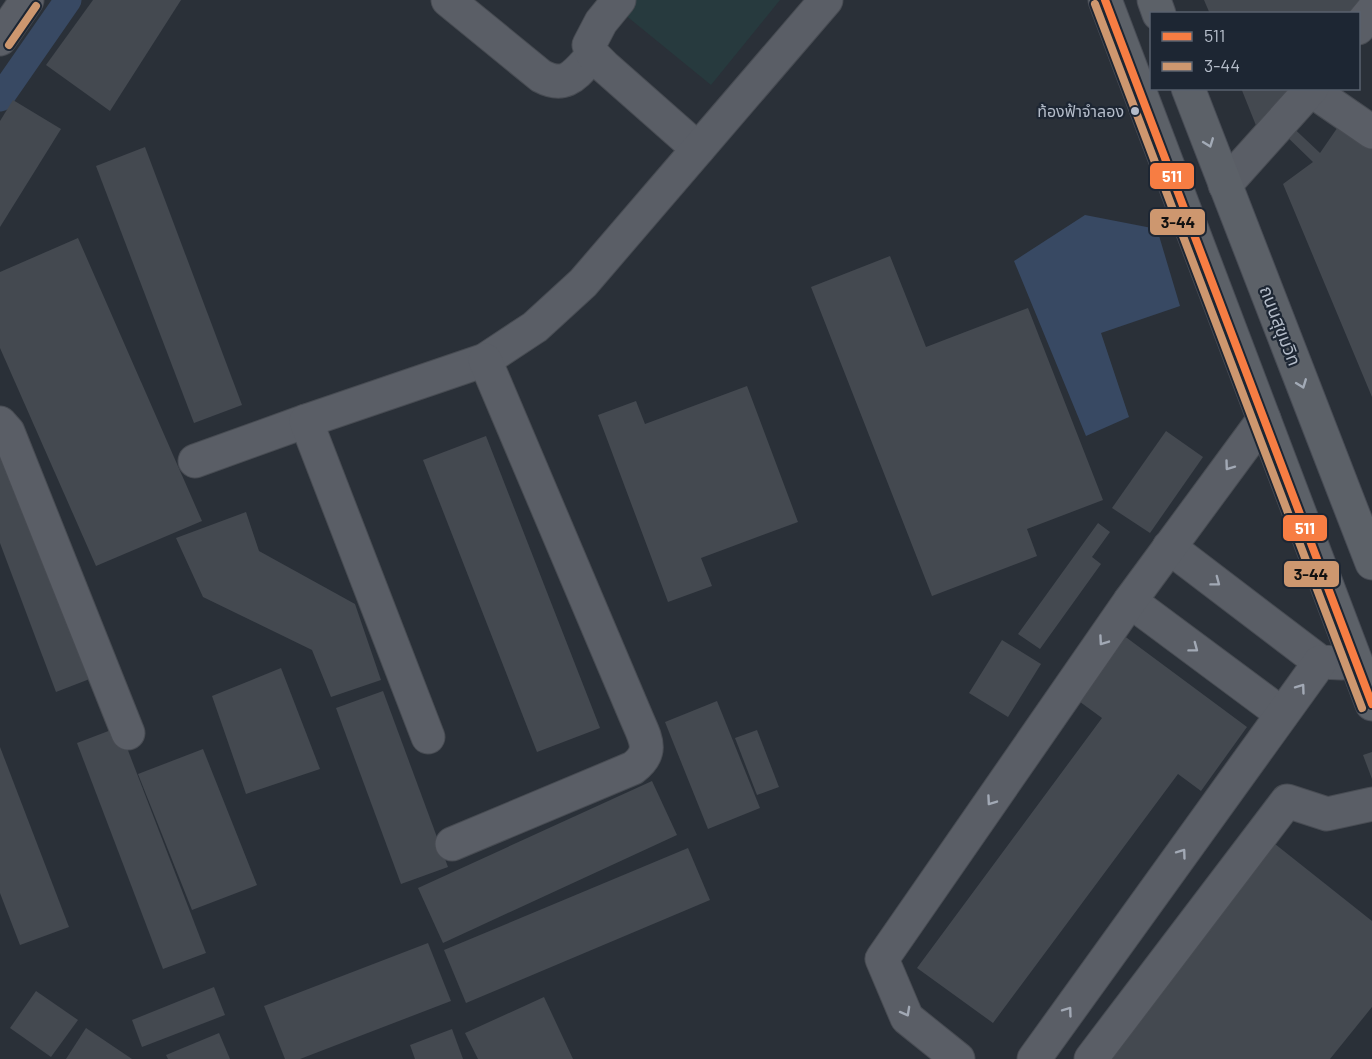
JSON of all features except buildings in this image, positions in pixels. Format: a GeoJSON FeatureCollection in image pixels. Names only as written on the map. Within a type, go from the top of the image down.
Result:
{"type":"FeatureCollection","features":[{"type":"Feature","properties":{"kind":"main road"},"geometry":{"type":"LineString","coordinates":[[1105,0],[1264,418],[1364,663],[1372,704]]}},
{"type":"Feature","properties":{"kind":"main road","name":"ถนนสุขุมวิท"},"geometry":{"type":"LineString","coordinates":[[1189,90],[1372,563]]}},
{"type":"Feature","properties":{"kind":"street"},"geometry":{"type":"LineString","coordinates":[[0,39],[27,0]]}},
{"type":"Feature","properties":{"kind":"street"},"geometry":{"type":"LineString","coordinates":[[448,0],[541,76],[552,82],[566,81],[593,55]]}},
{"type":"Feature","properties":{"kind":"street"},"geometry":{"type":"LineString","coordinates":[[619,0],[593,35],[589,45],[593,55],[615,78],[698,149]]}},
{"type":"Feature","properties":{"kind":"street"},"geometry":{"type":"LineString","coordinates":[[195,461],[485,360],[535,327],[583,283],[826,0]]}},
{"type":"Feature","properties":{"kind":"street"},"geometry":{"type":"LineString","coordinates":[[1360,27],[1372,11]]}},
{"type":"Feature","properties":{"kind":"street"},"geometry":{"type":"LineString","coordinates":[[1225,185],[1320,90]]}},
{"type":"Feature","properties":{"kind":"street"},"geometry":{"type":"LineString","coordinates":[[1322,90],[1372,132]]}},
{"type":"Feature","properties":{"kind":"street"},"geometry":{"type":"LineString","coordinates":[[1323,90],[1372,111]]}},
{"type":"Feature","properties":{"kind":"street"},"geometry":{"type":"LineString","coordinates":[[452,844],[633,768],[643,760],[647,751],[645,737],[485,360]]}},
{"type":"Feature","properties":{"kind":"street"},"geometry":{"type":"LineString","coordinates":[[958,1059],[907,1018],[882,959],[1130,601],[1264,418]]}},
{"type":"Feature","properties":{"kind":"street"},"geometry":{"type":"LineString","coordinates":[[306,421],[428,737]]}},
{"type":"Feature","properties":{"kind":"street"},"geometry":{"type":"LineString","coordinates":[[0,423],[8,432],[128,733]]}},
{"type":"Feature","properties":{"kind":"street"},"geometry":{"type":"LineString","coordinates":[[1169,547],[1320,662],[1364,663]]}},
{"type":"Feature","properties":{"kind":"street"},"geometry":{"type":"LineString","coordinates":[[1130,601],[1282,714]]}},
{"type":"Feature","properties":{"kind":"street"},"geometry":{"type":"LineString","coordinates":[[1034,1059],[1320,662]]}},
{"type":"Feature","properties":{"kind":"street"},"geometry":{"type":"LineString","coordinates":[[1091,1059],[1287,801],[1327,814],[1372,804]]}},
{"type":"Feature","properties":{"kind":"green space"},"geometry":{"type":"Polygon","coordinates":[[[635,0],[780,0],[711,85],[624,14],[635,0]]]}},
{"type":"Feature","properties":{"kind":"water"},"geometry":{"type":"Polygon","coordinates":[[[1085,215],[1157,229],[1180,306],[1101,333],[1129,417],[1086,436],[1014,261],[1085,215]]]}},
{"type":"Feature","properties":{"kind":"waterway"},"geometry":{"type":"LineString","coordinates":[[0,98],[68,0]]}},
{"type":"Feature","properties":{"kind":"transit line","name":"511"},"geometry":{"type":"LineString","coordinates":[[1105,0],[1372,704]]}},
{"type":"Feature","properties":{"kind":"transit line","name":"3-44"},"geometry":{"type":"LineString","coordinates":[[1095,4],[1362,708]]}},
{"type":"Feature","properties":{"kind":"transit line","name":"3-44"},"geometry":{"type":"LineString","coordinates":[[9,45],[36,6]]}},
{"type":"Feature","properties":{"kind":"place","name":"ท้องฟ้าจำลอง"},"geometry":{"type":"Point","coordinates":[1135,111]}}]}
